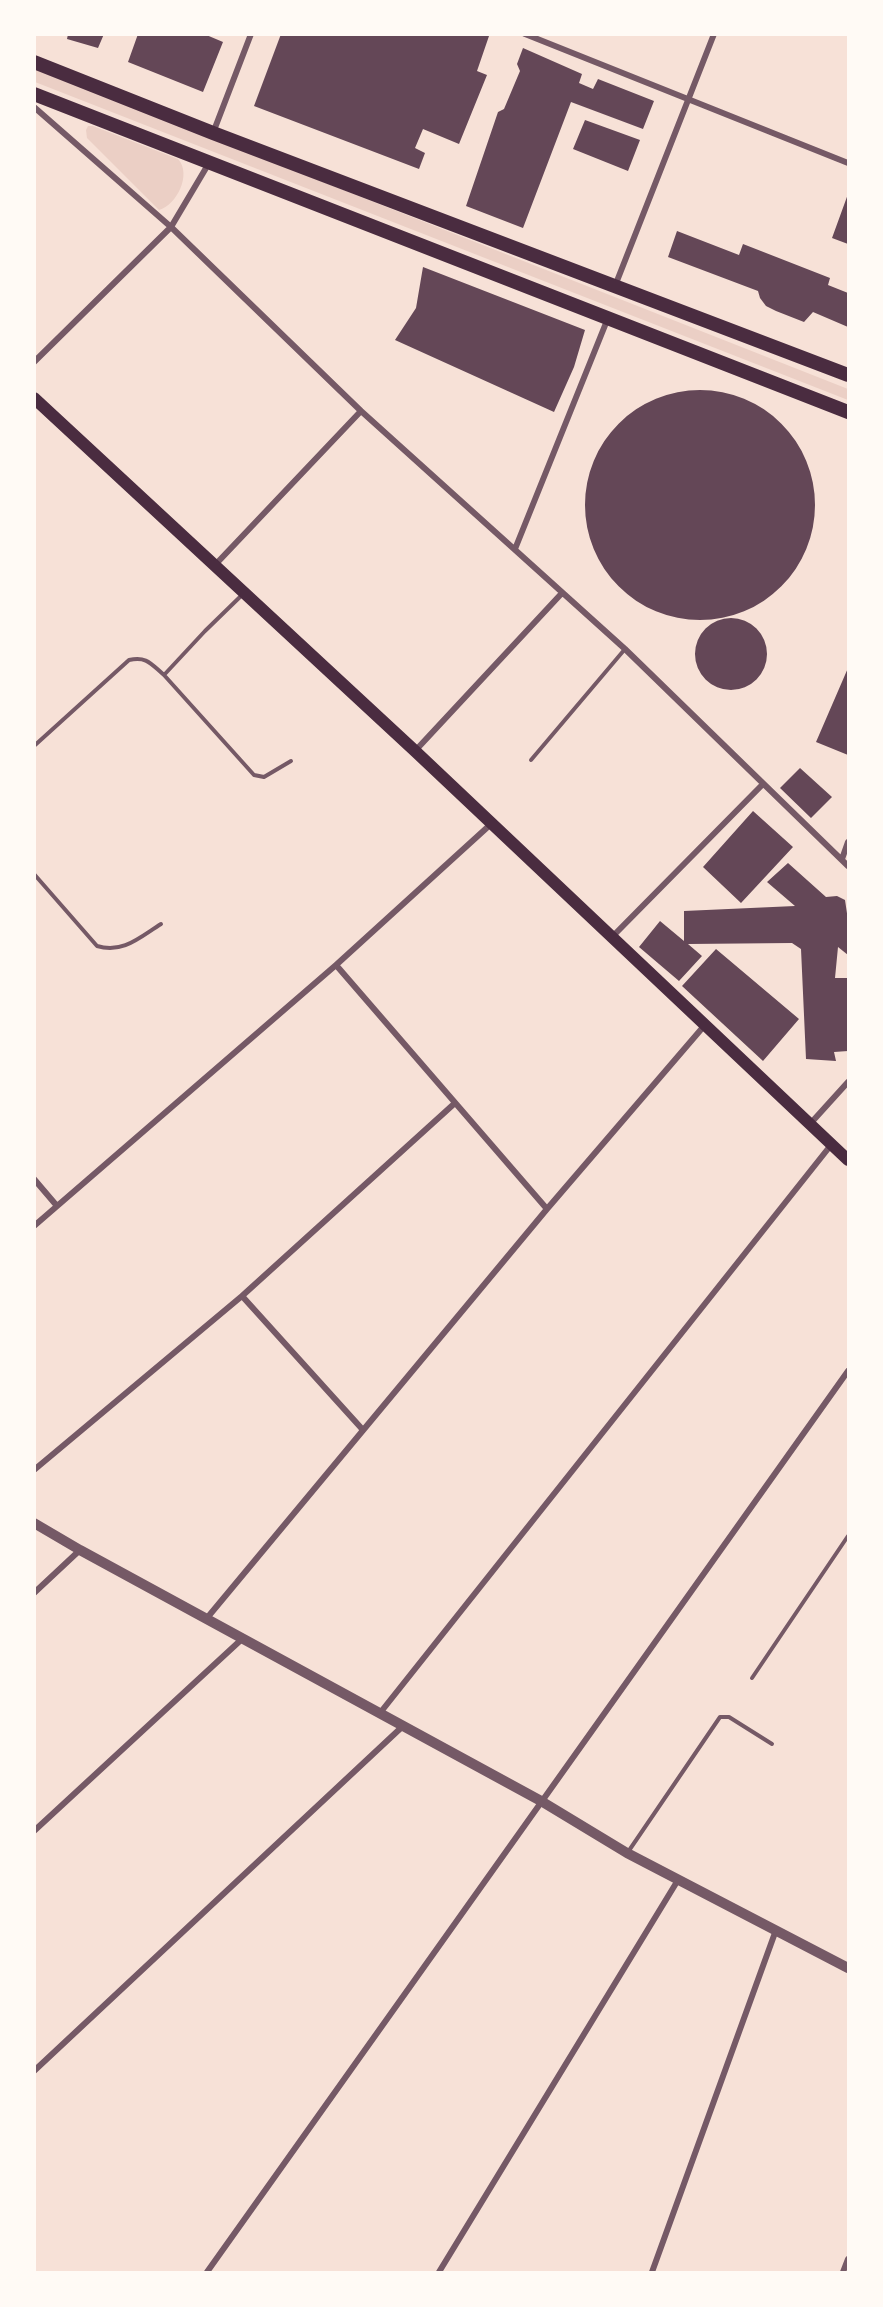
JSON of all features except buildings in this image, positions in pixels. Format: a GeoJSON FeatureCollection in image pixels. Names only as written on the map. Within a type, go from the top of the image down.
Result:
{"type":"FeatureCollection","features":[{"type":"Feature","properties":{"kind":"main road"},"geometry":{"type":"LineString","coordinates":[[34,62],[213,133],[849,375]]}},
{"type":"Feature","properties":{"kind":"main road"},"geometry":{"type":"LineString","coordinates":[[34,94],[849,412]]}},
{"type":"Feature","properties":{"kind":"main road"},"geometry":{"type":"LineString","coordinates":[[34,398],[415,751],[704,1026],[849,1160]]}},
{"type":"Feature","properties":{"kind":"street"},"geometry":{"type":"LineString","coordinates":[[213,133],[251,34]]}},
{"type":"Feature","properties":{"kind":"street"},"geometry":{"type":"LineString","coordinates":[[525,34],[687,101],[849,164]]}},
{"type":"Feature","properties":{"kind":"street"},"geometry":{"type":"LineString","coordinates":[[615,286],[714,34]]}},
{"type":"Feature","properties":{"kind":"street"},"geometry":{"type":"LineString","coordinates":[[34,107],[171,227],[361,411],[625,649],[849,866]]}},
{"type":"Feature","properties":{"kind":"street"},"geometry":{"type":"LineString","coordinates":[[34,362],[171,227],[209,163]]}},
{"type":"Feature","properties":{"kind":"street"},"geometry":{"type":"LineString","coordinates":[[515,549],[608,318]]}},
{"type":"Feature","properties":{"kind":"street"},"geometry":{"type":"LineString","coordinates":[[215,566],[361,411]]}},
{"type":"Feature","properties":{"kind":"street"},"geometry":{"type":"LineString","coordinates":[[415,751],[562,593]]}},
{"type":"Feature","properties":{"kind":"street"},"geometry":{"type":"LineString","coordinates":[[612,937],[763,784]]}},
{"type":"Feature","properties":{"kind":"street"},"geometry":{"type":"LineString","coordinates":[[34,1226],[336,965],[491,824]]}},
{"type":"Feature","properties":{"kind":"street"},"geometry":{"type":"LineString","coordinates":[[842,859],[849,842]]}},
{"type":"Feature","properties":{"kind":"street"},"geometry":{"type":"LineString","coordinates":[[336,965],[547,1209]]}},
{"type":"Feature","properties":{"kind":"street"},"geometry":{"type":"LineString","coordinates":[[207,1618],[547,1209],[704,1026]]}},
{"type":"Feature","properties":{"kind":"street"},"geometry":{"type":"LineString","coordinates":[[810,1124],[849,1082]]}},
{"type":"Feature","properties":{"kind":"street"},"geometry":{"type":"LineString","coordinates":[[34,1470],[242,1296],[455,1103]]}},
{"type":"Feature","properties":{"kind":"street"},"geometry":{"type":"LineString","coordinates":[[380,1713],[831,1144]]}},
{"type":"Feature","properties":{"kind":"street"},"geometry":{"type":"LineString","coordinates":[[34,1179],[57,1206]]}},
{"type":"Feature","properties":{"kind":"street"},"geometry":{"type":"LineString","coordinates":[[242,1296],[363,1430]]}},
{"type":"Feature","properties":{"kind":"street"},"geometry":{"type":"LineString","coordinates":[[207,2272],[849,1371]]}},
{"type":"Feature","properties":{"kind":"street"},"geometry":{"type":"LineString","coordinates":[[34,1523],[541,1802],[627,1853],[849,1968]]}},
{"type":"Feature","properties":{"kind":"street"},"geometry":{"type":"LineString","coordinates":[[34,1593],[80,1550]]}},
{"type":"Feature","properties":{"kind":"street"},"geometry":{"type":"LineString","coordinates":[[34,1831],[243,1639]]}},
{"type":"Feature","properties":{"kind":"street"},"geometry":{"type":"LineString","coordinates":[[34,2071],[403,1726]]}},
{"type":"Feature","properties":{"kind":"street"},"geometry":{"type":"LineString","coordinates":[[439,2272],[678,1880]]}},
{"type":"Feature","properties":{"kind":"street"},"geometry":{"type":"LineString","coordinates":[[652,2272],[776,1930]]}},
{"type":"Feature","properties":{"kind":"street"},"geometry":{"type":"LineString","coordinates":[[843,2272],[849,2259]]}},
{"type":"Feature","properties":{"kind":"lane"},"geometry":{"type":"LineString","coordinates":[[164,675],[245,593]]}},
{"type":"Feature","properties":{"kind":"lane"},"geometry":{"type":"LineString","coordinates":[[531,760],[625,649]]}},
{"type":"Feature","properties":{"kind":"lane"},"geometry":{"type":"LineString","coordinates":[[34,746],[129,660],[140,658],[148,661],[164,675],[254,775],[264,777],[291,760]]}},
{"type":"Feature","properties":{"kind":"lane"},"geometry":{"type":"LineString","coordinates":[[34,874],[97,946],[110,950],[122,947],[161,924]]}},
{"type":"Feature","properties":{"kind":"lane"},"geometry":{"type":"LineString","coordinates":[[752,1678],[849,1536]]}},
{"type":"Feature","properties":{"kind":"lane"},"geometry":{"type":"LineString","coordinates":[[627,1853],[720,1717],[729,1717],[772,1744]]}},
{"type":"Feature","properties":{"kind":"shaded area"},"geometry":{"type":"Polygon","coordinates":[[[34,68],[848,389],[848,400],[35,82],[34,68]]]}},
{"type":"Feature","properties":{"kind":"shaded area"},"geometry":{"type":"Polygon","coordinates":[[[88,126],[178,159],[182,165],[183,180],[172,202],[159,210],[87,138],[88,126]]]}}]}
